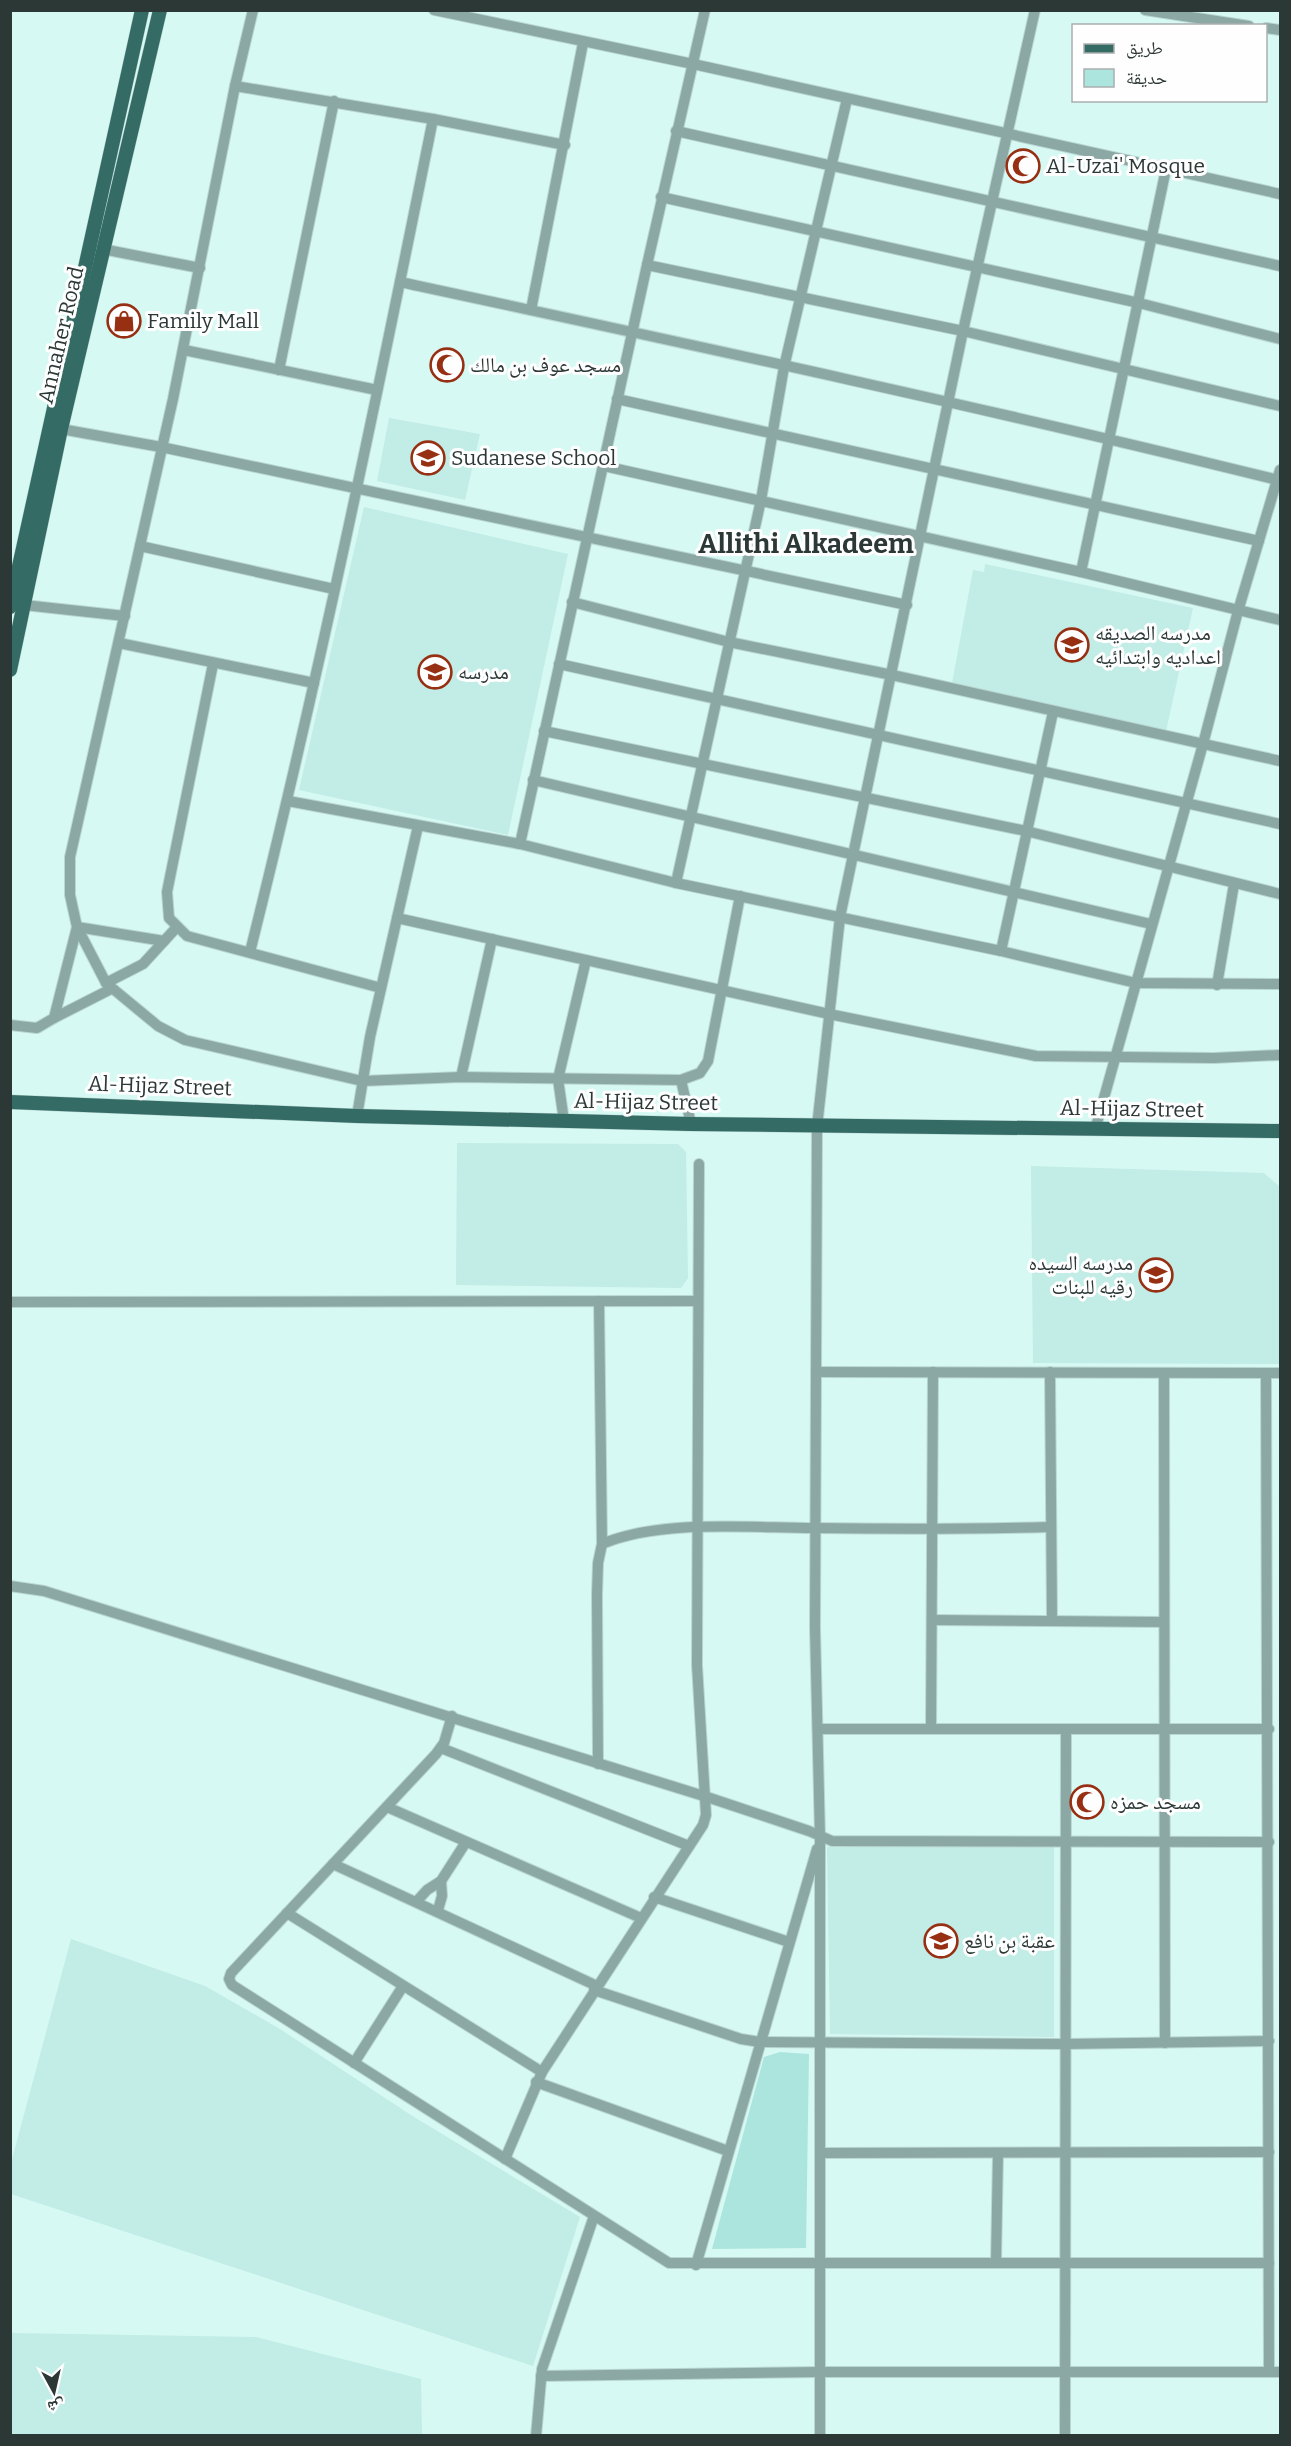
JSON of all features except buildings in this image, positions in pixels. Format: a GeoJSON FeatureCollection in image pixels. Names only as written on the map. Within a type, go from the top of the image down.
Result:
{"type":"FeatureCollection","features":[{"type":"Feature","properties":{"kind":"main road","name":"Annaher Road"},"geometry":{"type":"LineString","coordinates":[[10,670],[17,606],[112,140],[142,10]]}},
{"type":"Feature","properties":{"kind":"main road","name":"Annaher Road"},"geometry":{"type":"LineString","coordinates":[[17,606],[160,10]]}},
{"type":"Feature","properties":{"kind":"main road"},"geometry":{"type":"LineString","coordinates":[[112,140],[128,146]]}},
{"type":"Feature","properties":{"kind":"main road","name":"Al-Hijaz Street"},"geometry":{"type":"LineString","coordinates":[[10,1102],[357,1116],[817,1127],[1281,1131]]}},
{"type":"Feature","properties":{"kind":"street"},"geometry":{"type":"LineString","coordinates":[[253,10],[235,86],[184,350],[70,857],[70,895],[76,927],[108,986],[158,1026],[185,1040],[362,1081],[461,1077],[681,1080],[694,1077],[705,1068],[723,989],[740,896]]}},
{"type":"Feature","properties":{"kind":"street"},"geometry":{"type":"LineString","coordinates":[[434,10],[693,64],[1008,136],[1281,194]]}},
{"type":"Feature","properties":{"kind":"street"},"geometry":{"type":"LineString","coordinates":[[520,844],[604,465],[630,332],[705,10]]}},
{"type":"Feature","properties":{"kind":"street"},"geometry":{"type":"LineString","coordinates":[[820,2436],[818,2264],[821,2041],[816,1528],[817,1127],[840,917],[963,332],[1035,10]]}},
{"type":"Feature","properties":{"kind":"street"},"geometry":{"type":"LineString","coordinates":[[1145,10],[1237,24]]}},
{"type":"Feature","properties":{"kind":"street"},"geometry":{"type":"LineString","coordinates":[[531,310],[565,146],[583,42]]}},
{"type":"Feature","properties":{"kind":"street"},"geometry":{"type":"LineString","coordinates":[[235,86],[334,101],[565,146]]}},
{"type":"Feature","properties":{"kind":"street"},"geometry":{"type":"LineString","coordinates":[[676,883],[761,500],[784,367],[814,230],[847,99]]}},
{"type":"Feature","properties":{"kind":"street"},"geometry":{"type":"LineString","coordinates":[[279,370],[334,101]]}},
{"type":"Feature","properties":{"kind":"street"},"geometry":{"type":"LineString","coordinates":[[250,952],[288,801],[357,489],[432,119]]}},
{"type":"Feature","properties":{"kind":"street"},"geometry":{"type":"LineString","coordinates":[[676,131],[1281,266]]}},
{"type":"Feature","properties":{"kind":"street"},"geometry":{"type":"LineString","coordinates":[[1081,572],[1154,238],[1166,170]]}},
{"type":"Feature","properties":{"kind":"street"},"geometry":{"type":"LineString","coordinates":[[661,197],[1140,303],[1281,339]]}},
{"type":"Feature","properties":{"kind":"street"},"geometry":{"type":"LineString","coordinates":[[102,249],[200,268]]}},
{"type":"Feature","properties":{"kind":"street"},"geometry":{"type":"LineString","coordinates":[[647,265],[963,332],[1281,406]]}},
{"type":"Feature","properties":{"kind":"street"},"geometry":{"type":"LineString","coordinates":[[400,282],[707,347],[784,367],[1279,475],[1238,611],[1169,867],[1151,924],[1117,1057],[1095,1130]]}},
{"type":"Feature","properties":{"kind":"street"},"geometry":{"type":"LineString","coordinates":[[184,350],[377,390]]}},
{"type":"Feature","properties":{"kind":"street"},"geometry":{"type":"LineString","coordinates":[[617,399],[1259,541]]}},
{"type":"Feature","properties":{"kind":"street"},"geometry":{"type":"LineString","coordinates":[[61,429],[161,447],[907,605]]}},
{"type":"Feature","properties":{"kind":"street"},"geometry":{"type":"LineString","coordinates":[[604,465],[1081,572],[1281,620]]}},
{"type":"Feature","properties":{"kind":"street"},"geometry":{"type":"LineString","coordinates":[[140,546],[334,589]]}},
{"type":"Feature","properties":{"kind":"street"},"geometry":{"type":"LineString","coordinates":[[572,602],[729,642],[892,675],[1281,761]]}},
{"type":"Feature","properties":{"kind":"street"},"geometry":{"type":"LineString","coordinates":[[17,606],[125,616]]}},
{"type":"Feature","properties":{"kind":"street"},"geometry":{"type":"LineString","coordinates":[[119,643],[314,683]]}},
{"type":"Feature","properties":{"kind":"street"},"geometry":{"type":"LineString","coordinates":[[213,664],[167,892],[166,906],[176,928],[187,936],[381,988]]}},
{"type":"Feature","properties":{"kind":"street"},"geometry":{"type":"LineString","coordinates":[[559,664],[1281,824]]}},
{"type":"Feature","properties":{"kind":"street"},"geometry":{"type":"LineString","coordinates":[[1001,951],[1053,712]]}},
{"type":"Feature","properties":{"kind":"street"},"geometry":{"type":"LineString","coordinates":[[544,731],[1026,831],[1281,894]]}},
{"type":"Feature","properties":{"kind":"street"},"geometry":{"type":"LineString","coordinates":[[533,780],[1151,924]]}},
{"type":"Feature","properties":{"kind":"street"},"geometry":{"type":"LineString","coordinates":[[288,801],[520,844],[676,883],[1001,951],[1136,983],[1281,984]]}},
{"type":"Feature","properties":{"kind":"street"},"geometry":{"type":"LineString","coordinates":[[357,1116],[381,988],[418,826]]}},
{"type":"Feature","properties":{"kind":"street"},"geometry":{"type":"LineString","coordinates":[[1217,985],[1234,884]]}},
{"type":"Feature","properties":{"kind":"street"},"geometry":{"type":"LineString","coordinates":[[398,918],[829,1014],[1036,1056],[1281,1055]]}},
{"type":"Feature","properties":{"kind":"street"},"geometry":{"type":"LineString","coordinates":[[76,927],[164,941]]}},
{"type":"Feature","properties":{"kind":"street"},"geometry":{"type":"LineString","coordinates":[[54,1018],[76,927]]}},
{"type":"Feature","properties":{"kind":"street"},"geometry":{"type":"LineString","coordinates":[[10,1025],[38,1028],[143,964],[176,928]]}},
{"type":"Feature","properties":{"kind":"street"},"geometry":{"type":"LineString","coordinates":[[461,1077],[492,939]]}},
{"type":"Feature","properties":{"kind":"street"},"geometry":{"type":"LineString","coordinates":[[564,1121],[558,1079],[586,960]]}},
{"type":"Feature","properties":{"kind":"street"},"geometry":{"type":"LineString","coordinates":[[681,1080],[691,1124]]}},
{"type":"Feature","properties":{"kind":"street"},"geometry":{"type":"LineString","coordinates":[[505,2159],[536,2082],[654,1897],[703,1825],[707,1797],[702,1777],[698,1665],[699,1164]]}},
{"type":"Feature","properties":{"kind":"street"},"geometry":{"type":"LineString","coordinates":[[10,1302],[698,1300]]}},
{"type":"Feature","properties":{"kind":"street"},"geometry":{"type":"LineString","coordinates":[[598,1764],[597,1595],[598,1563],[602,1544],[599,1301]]}},
{"type":"Feature","properties":{"kind":"street"},"geometry":{"type":"LineString","coordinates":[[818,1372],[1281,1373]]}},
{"type":"Feature","properties":{"kind":"street"},"geometry":{"type":"LineString","coordinates":[[931,1730],[933,1372]]}},
{"type":"Feature","properties":{"kind":"street"},"geometry":{"type":"LineString","coordinates":[[1050,1372],[1052,1620]]}},
{"type":"Feature","properties":{"kind":"street"},"geometry":{"type":"LineString","coordinates":[[1164,1373],[1165,2043]]}},
{"type":"Feature","properties":{"kind":"street"},"geometry":{"type":"LineString","coordinates":[[1266,1373],[1269,1729],[1269,2371]]}},
{"type":"Feature","properties":{"kind":"street"},"geometry":{"type":"LineString","coordinates":[[602,1544],[620,1536],[698,1527],[932,1529],[1050,1527]]}},
{"type":"Feature","properties":{"kind":"street"},"geometry":{"type":"LineString","coordinates":[[10,1586],[44,1591],[452,1716],[707,1797],[809,1831],[832,1842],[1269,1842]]}},
{"type":"Feature","properties":{"kind":"street"},"geometry":{"type":"LineString","coordinates":[[933,1620],[1163,1622]]}},
{"type":"Feature","properties":{"kind":"street"},"geometry":{"type":"LineString","coordinates":[[452,1716],[441,1748],[231,1973],[230,1983],[666,2261],[696,2265],[1269,2263]]}},
{"type":"Feature","properties":{"kind":"street"},"geometry":{"type":"LineString","coordinates":[[819,1730],[1269,1729]]}},
{"type":"Feature","properties":{"kind":"street"},"geometry":{"type":"LineString","coordinates":[[1065,2436],[1066,1730]]}},
{"type":"Feature","properties":{"kind":"street"},"geometry":{"type":"LineString","coordinates":[[441,1748],[689,1846]]}},
{"type":"Feature","properties":{"kind":"street"},"geometry":{"type":"LineString","coordinates":[[1269,1756],[1281,1756]]}},
{"type":"Feature","properties":{"kind":"street"},"geometry":{"type":"LineString","coordinates":[[387,1807],[641,1918]]}},
{"type":"Feature","properties":{"kind":"street"},"geometry":{"type":"LineString","coordinates":[[1269,1814],[1281,1814]]}},
{"type":"Feature","properties":{"kind":"street"},"geometry":{"type":"LineString","coordinates":[[696,2265],[820,1837]]}},
{"type":"Feature","properties":{"kind":"street"},"geometry":{"type":"LineString","coordinates":[[417,1901],[427,1890],[441,1881],[466,1842]]}},
{"type":"Feature","properties":{"kind":"street"},"geometry":{"type":"LineString","coordinates":[[333,1864],[438,1910],[595,1988],[741,2039],[760,2042],[1065,2044],[1269,2041]]}},
{"type":"Feature","properties":{"kind":"street"},"geometry":{"type":"LineString","coordinates":[[438,1910],[442,1896],[441,1881]]}},
{"type":"Feature","properties":{"kind":"street"},"geometry":{"type":"LineString","coordinates":[[654,1897],[789,1942]]}},
{"type":"Feature","properties":{"kind":"street"},"geometry":{"type":"LineString","coordinates":[[287,1913],[542,2072]]}},
{"type":"Feature","properties":{"kind":"street"},"geometry":{"type":"LineString","coordinates":[[354,2063],[403,1986]]}},
{"type":"Feature","properties":{"kind":"street"},"geometry":{"type":"LineString","coordinates":[[536,2082],[728,2151]]}},
{"type":"Feature","properties":{"kind":"street"},"geometry":{"type":"LineString","coordinates":[[820,2153],[1269,2152]]}},
{"type":"Feature","properties":{"kind":"street"},"geometry":{"type":"LineString","coordinates":[[996,2263],[999,2153]]}},
{"type":"Feature","properties":{"kind":"street"},"geometry":{"type":"LineString","coordinates":[[537,2436],[541,2376],[594,2216]]}},
{"type":"Feature","properties":{"kind":"street"},"geometry":{"type":"LineString","coordinates":[[541,2376],[819,2372],[1281,2372]]}},
{"type":"Feature","properties":{"kind":"shaded area","name":"Sudanese School"},"geometry":{"type":"Polygon","coordinates":[[[389,418],[480,434],[465,500],[377,481],[389,418]]]}},
{"type":"Feature","properties":{"kind":"shaded area","name":"مدرسه"},"geometry":{"type":"Polygon","coordinates":[[[364,507],[568,554],[508,835],[299,790],[364,507]]]}},
{"type":"Feature","properties":{"kind":"shaded area","name":"مدرسه الصديقه اعداديه وابتدائيه"},"geometry":{"type":"Polygon","coordinates":[[[985,564],[1193,608],[1166,731],[952,683],[973,570],[984,572],[985,564]]]}},
{"type":"Feature","properties":{"kind":"shaded area"},"geometry":{"type":"Polygon","coordinates":[[[457,1143],[678,1144],[686,1152],[688,1278],[681,1288],[456,1285],[457,1143]]]}},
{"type":"Feature","properties":{"kind":"shaded area","name":"مدرسه السيده رقيه للبنات"},"geometry":{"type":"Polygon","coordinates":[[[1031,1166],[1264,1173],[1280,1187],[1280,1364],[1033,1363],[1031,1166]]]}},
{"type":"Feature","properties":{"kind":"shaded area","name":"عقبة بن نافع"},"geometry":{"type":"Polygon","coordinates":[[[827,1847],[1054,1847],[1054,2037],[830,2034],[827,1847]]]}},
{"type":"Feature","properties":{"kind":"shaded area"},"geometry":{"type":"Polygon","coordinates":[[[71,1939],[205,1986],[280,2029],[414,2117],[580,2217],[533,2366],[11,2194],[11,2163],[71,1939]]]}},
{"type":"Feature","properties":{"kind":"shaded area"},"geometry":{"type":"Polygon","coordinates":[[[11,2333],[256,2337],[421,2379],[422,2435],[11,2435],[11,2333]]]}},
{"type":"Feature","properties":{"kind":"green space"},"geometry":{"type":"Polygon","coordinates":[[[780,2052],[809,2054],[806,2248],[712,2249],[764,2057],[780,2052]]]}},
{"type":"Feature","properties":{"kind":"place","name":"Al-Uzai' Mosque"},"geometry":{"type":"Point","coordinates":[1023,166]}},
{"type":"Feature","properties":{"kind":"place","name":"Family Mall"},"geometry":{"type":"Point","coordinates":[124,321]}},
{"type":"Feature","properties":{"kind":"place","name":"مسجد عوف بن مالك"},"geometry":{"type":"Point","coordinates":[447,365]}},
{"type":"Feature","properties":{"kind":"place","name":"Sudanese School"},"geometry":{"type":"Point","coordinates":[428,458]}},
{"type":"Feature","properties":{"kind":"place","name":"مدرسه الصديقه اعداديه وابتدائيه"},"geometry":{"type":"Point","coordinates":[1072,645]}},
{"type":"Feature","properties":{"kind":"place","name":"مدرسه"},"geometry":{"type":"Point","coordinates":[435,672]}},
{"type":"Feature","properties":{"kind":"place","name":"مدرسه السيده رقيه للبنات"},"geometry":{"type":"Point","coordinates":[1156,1275]}},
{"type":"Feature","properties":{"kind":"place","name":"مسجد حمزه"},"geometry":{"type":"Point","coordinates":[1087,1802]}},
{"type":"Feature","properties":{"kind":"place","name":"عقبة بن نافع"},"geometry":{"type":"Point","coordinates":[941,1941]}},
{"type":"Feature","properties":{"kind":"district","name":"Allithi Alkadeem"},"geometry":{"type":"Point","coordinates":[806,544]}}]}
